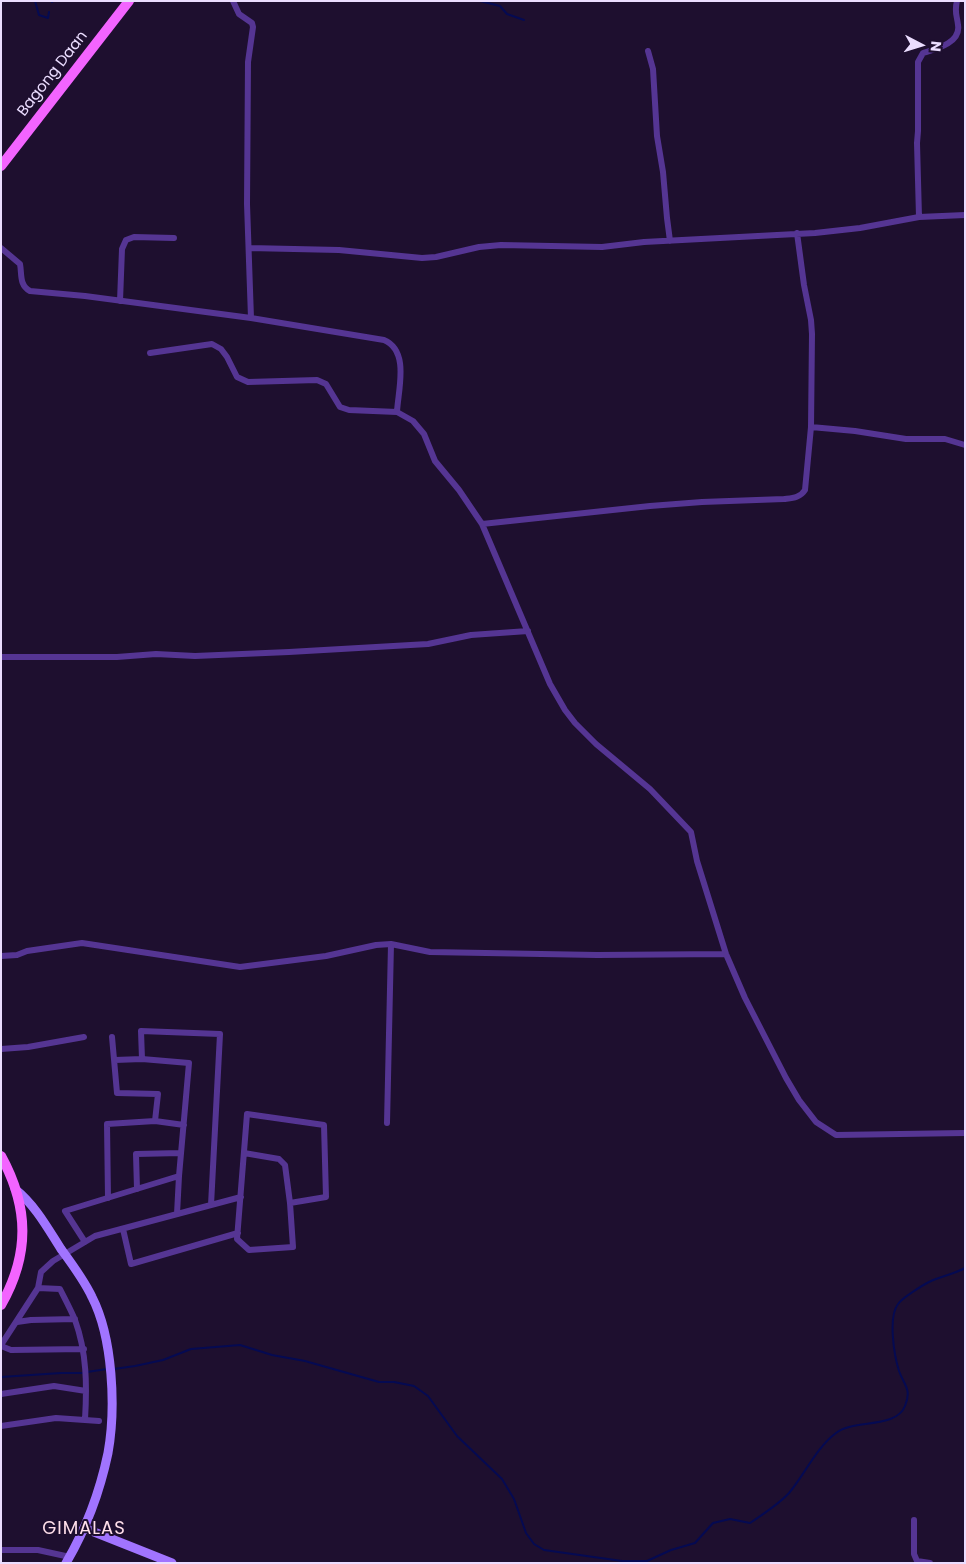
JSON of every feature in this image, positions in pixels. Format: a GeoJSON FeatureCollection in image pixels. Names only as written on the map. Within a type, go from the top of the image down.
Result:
{"type":"FeatureCollection","features":[{"type":"Feature","properties":{"kind":"main road","name":"Bagong Daan"},"geometry":{"type":"LineString","coordinates":[[1,166],[129,1]]}},
{"type":"Feature","properties":{"kind":"main road"},"geometry":{"type":"LineString","coordinates":[[1,1306],[16,1276],[23,1236],[22,1214],[16,1189],[2,1159]]}},
{"type":"Feature","properties":{"kind":"street"},"geometry":{"type":"LineString","coordinates":[[233,1],[238,14],[252,23],[253,27],[248,62],[247,204],[251,318]]}},
{"type":"Feature","properties":{"kind":"street"},"geometry":{"type":"LineString","coordinates":[[919,217],[917,143],[918,62],[923,53],[942,47],[959,33],[954,12],[957,1]]}},
{"type":"Feature","properties":{"kind":"street"},"geometry":{"type":"LineString","coordinates":[[648,51],[654,69],[657,136],[670,241]]}},
{"type":"Feature","properties":{"kind":"street"},"geometry":{"type":"LineString","coordinates":[[249,248],[339,250],[436,258],[479,247],[501,245],[602,247],[624,244],[797,234],[860,228],[919,217],[965,215]]}},
{"type":"Feature","properties":{"kind":"street"},"geometry":{"type":"LineString","coordinates":[[482,524],[659,505],[795,498],[803,494],[805,490],[813,394],[811,320],[797,234]]}},
{"type":"Feature","properties":{"kind":"street"},"geometry":{"type":"LineString","coordinates":[[120,302],[122,249],[126,240],[134,237],[174,238]]}},
{"type":"Feature","properties":{"kind":"street"},"geometry":{"type":"LineString","coordinates":[[1,248],[20,264],[22,284],[30,291],[85,296],[251,318],[384,340],[396,349],[402,370],[397,412]]}},
{"type":"Feature","properties":{"kind":"street"},"geometry":{"type":"LineString","coordinates":[[150,353],[212,344],[227,357],[237,377],[248,382],[317,380],[326,384],[340,407],[349,410],[397,412],[413,421],[424,434],[435,461],[460,490],[482,524],[550,684],[565,710],[596,744],[650,789],[691,832],[697,861],[726,954],[745,998],[786,1078],[799,1100],[816,1122],[836,1135],[965,1133]]}},
{"type":"Feature","properties":{"kind":"street"},"geometry":{"type":"LineString","coordinates":[[811,427],[855,431],[906,439],[945,439],[965,445]]}},
{"type":"Feature","properties":{"kind":"street"},"geometry":{"type":"LineString","coordinates":[[1,657],[196,656],[289,652],[428,644],[471,635],[528,631]]}},
{"type":"Feature","properties":{"kind":"street"},"geometry":{"type":"LineString","coordinates":[[1,956],[17,955],[26,951],[82,943],[240,967],[326,956],[376,945],[391,944],[430,952],[597,955],[726,954]]}},
{"type":"Feature","properties":{"kind":"street"},"geometry":{"type":"LineString","coordinates":[[387,1123],[391,944]]}},
{"type":"Feature","properties":{"kind":"street"},"geometry":{"type":"LineString","coordinates":[[142,1059],[141,1031],[220,1034],[212,1205]]}},
{"type":"Feature","properties":{"kind":"street"},"geometry":{"type":"LineString","coordinates":[[1,1049],[28,1047],[84,1037]]}},
{"type":"Feature","properties":{"kind":"street"},"geometry":{"type":"LineString","coordinates":[[112,1037],[118,1093],[158,1094],[155,1121]]}},
{"type":"Feature","properties":{"kind":"street"},"geometry":{"type":"LineString","coordinates":[[115,1060],[142,1059],[190,1064],[177,1214]]}},
{"type":"Feature","properties":{"kind":"street"},"geometry":{"type":"LineString","coordinates":[[244,1153],[279,1159],[285,1164],[293,1247],[249,1250],[237,1239],[247,1114],[324,1126],[326,1197],[290,1203]]}},
{"type":"Feature","properties":{"kind":"street"},"geometry":{"type":"LineString","coordinates":[[108,1198],[107,1124],[155,1121],[184,1125]]}},
{"type":"Feature","properties":{"kind":"street"},"geometry":{"type":"LineString","coordinates":[[137,1189],[136,1154],[181,1153]]}},
{"type":"Feature","properties":{"kind":"street"},"geometry":{"type":"LineString","coordinates":[[85,1242],[65,1211],[179,1176]]}},
{"type":"Feature","properties":{"kind":"street"},"geometry":{"type":"LineString","coordinates":[[1,1550],[38,1550],[68,1560],[84,1528],[108,1453],[111,1423],[110,1366],[105,1330],[96,1305],[30,1202],[16,1189]]}},
{"type":"Feature","properties":{"kind":"street"},"geometry":{"type":"LineString","coordinates":[[84,1349],[11,1350],[1,1346],[38,1288],[41,1272],[53,1261],[95,1236],[241,1197]]}},
{"type":"Feature","properties":{"kind":"street"},"geometry":{"type":"LineString","coordinates":[[122,1229],[132,1264],[238,1233]]}},
{"type":"Feature","properties":{"kind":"street"},"geometry":{"type":"LineString","coordinates":[[38,1288],[60,1289],[75,1320],[84,1349],[86,1378],[85,1420]]}},
{"type":"Feature","properties":{"kind":"street"},"geometry":{"type":"LineString","coordinates":[[30,1302],[28,1309],[31,1320]]}},
{"type":"Feature","properties":{"kind":"street"},"geometry":{"type":"LineString","coordinates":[[17,1322],[31,1320],[75,1320]]}},
{"type":"Feature","properties":{"kind":"street"},"geometry":{"type":"LineString","coordinates":[[1,1394],[54,1386],[86,1392]]}},
{"type":"Feature","properties":{"kind":"street"},"geometry":{"type":"LineString","coordinates":[[1,1426],[56,1418],[99,1420]]}},
{"type":"Feature","properties":{"kind":"street"},"geometry":{"type":"LineString","coordinates":[[914,1520],[914,1554],[917,1561],[930,1563]]}},
{"type":"Feature","properties":{"kind":"street"},"geometry":{"type":"LineString","coordinates":[[84,1528],[172,1563]]}},
{"type":"Feature","properties":{"kind":"waterway"},"geometry":{"type":"LineString","coordinates":[[35,1],[39,15],[48,18],[49,12]]}},
{"type":"Feature","properties":{"kind":"waterway"},"geometry":{"type":"LineString","coordinates":[[480,1],[500,6],[507,14],[524,20]]}},
{"type":"Feature","properties":{"kind":"waterway"},"geometry":{"type":"LineString","coordinates":[[114,1369],[163,1360],[191,1349],[240,1345],[379,1382],[394,1382],[414,1386],[428,1396],[457,1436],[502,1479],[514,1499],[526,1533],[534,1544],[544,1550],[622,1561],[647,1561],[671,1550],[695,1543],[713,1523],[730,1519],[750,1523],[789,1493],[822,1446],[836,1433],[853,1426],[884,1421],[900,1413],[905,1406],[908,1395],[895,1356],[893,1327],[895,1310],[900,1301],[922,1286],[965,1268]]}},
{"type":"Feature","properties":{"kind":"waterway"},"geometry":{"type":"LineString","coordinates":[[87,1372],[107,1369]]}},
{"type":"Feature","properties":{"kind":"waterway"},"geometry":{"type":"LineString","coordinates":[[1,1377],[82,1373]]}},
{"type":"Feature","properties":{"kind":"district","name":"GIMALAS"},"geometry":{"type":"Point","coordinates":[84,1529]}}]}
